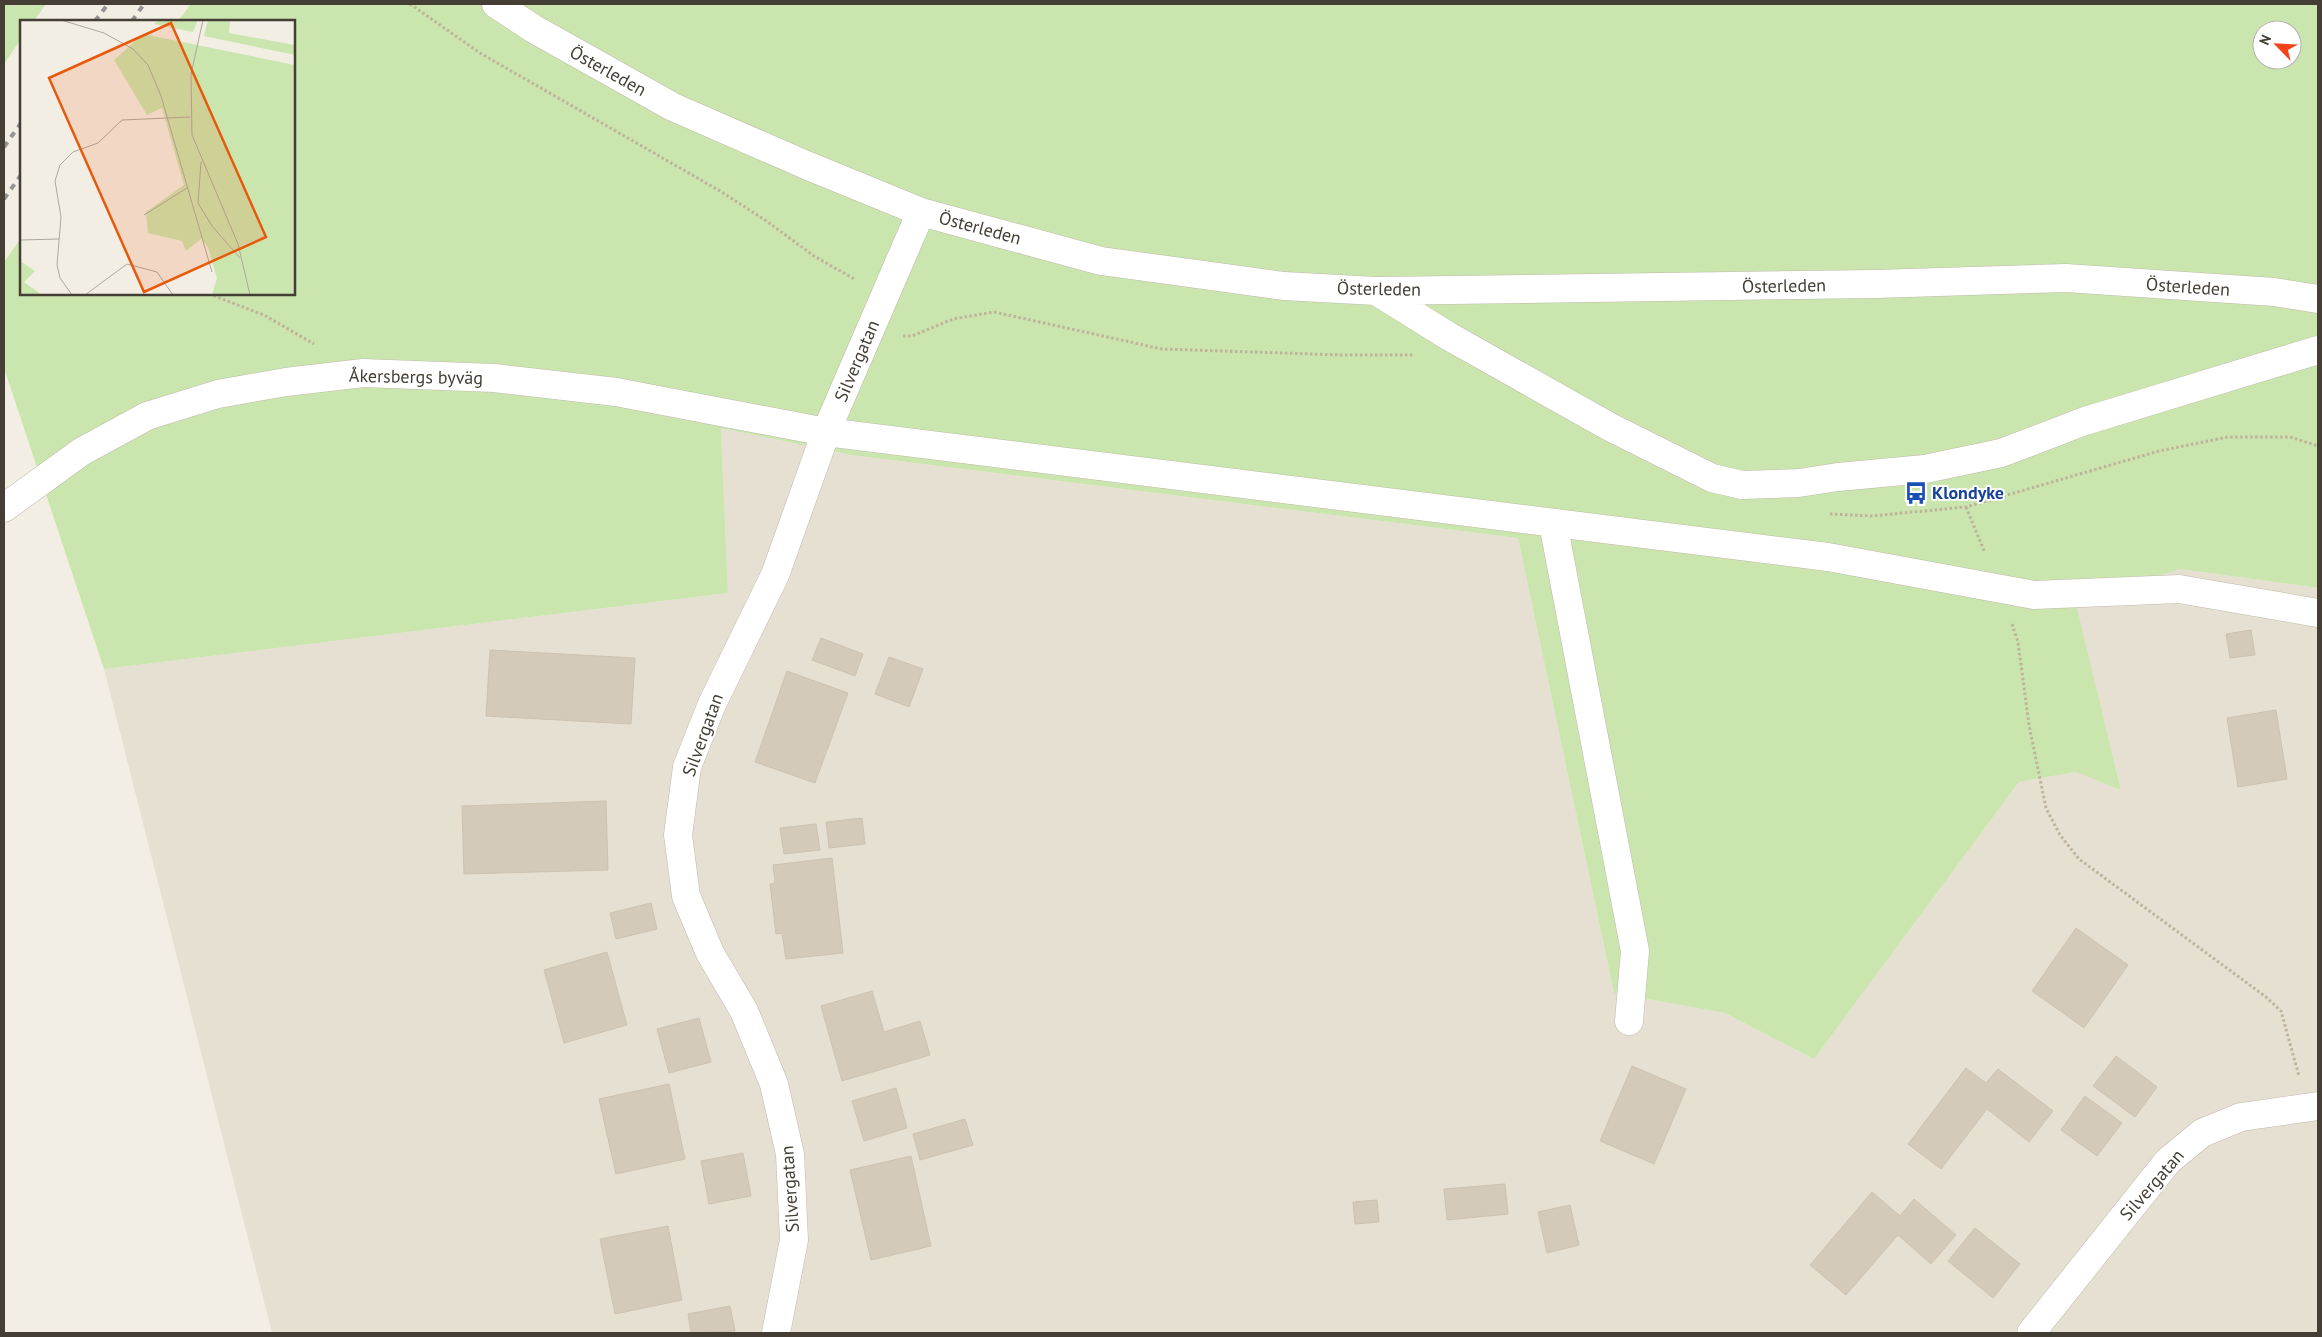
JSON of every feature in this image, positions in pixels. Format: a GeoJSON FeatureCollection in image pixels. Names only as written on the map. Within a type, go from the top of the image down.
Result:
{"type":"FeatureCollection","features":[{"type":"Feature","properties":{"kind":"street","name":"Österleden"},"geometry":{"type":"LineString","coordinates":[[496,4],[534,30],[673,107],[806,165],[921,212],[1100,261],[1284,286],[1376,291],[1876,284],[2066,278],[2274,292],[2318,299]]}},
{"type":"Feature","properties":{"kind":"street","name":"Silvergatan"},"geometry":{"type":"LineString","coordinates":[[776,1333],[794,1240],[790,1154],[774,1084],[748,1020],[710,953],[686,896],[678,835],[687,767],[712,704],[775,575],[826,432],[921,212]]}},
{"type":"Feature","properties":{"kind":"street"},"geometry":{"type":"LineString","coordinates":[[1376,291],[1450,336],[1610,427],[1712,478],[1742,485],[1789,483],[1925,469],[2001,452],[2086,421],[2318,350]]}},
{"type":"Feature","properties":{"kind":"street","name":"Åkersbergs byväg"},"geometry":{"type":"LineString","coordinates":[[4,508],[80,452],[147,416],[218,394],[286,382],[363,373],[494,378],[616,392],[826,432],[1828,557],[2034,595],[2180,589],[2318,613]]}},
{"type":"Feature","properties":{"kind":"street"},"geometry":{"type":"LineString","coordinates":[[1553,523],[1635,951],[1629,1021]]}},
{"type":"Feature","properties":{"kind":"street","name":"Silvergatan"},"geometry":{"type":"LineString","coordinates":[[2031,1333],[2168,1162],[2202,1133],[2241,1117],[2312,1106]]}},
{"type":"Feature","properties":{"kind":"path"},"geometry":{"type":"LineString","coordinates":[[410,4],[488,58],[720,191],[765,220],[814,256],[851,278],[886,292]]}},
{"type":"Feature","properties":{"kind":"path"},"geometry":{"type":"LineString","coordinates":[[212,295],[264,315],[363,373]]}},
{"type":"Feature","properties":{"kind":"path"},"geometry":{"type":"LineString","coordinates":[[1966,507],[2000,588],[2018,642],[2029,725],[2046,808],[2060,834],[2079,859],[2266,997],[2281,1011],[2312,1106]]}},
{"type":"Feature","properties":{"kind":"shaded area"},"geometry":{"type":"Polygon","coordinates":[[[721,428],[851,455],[1518,538],[1614,993],[1725,1013],[1814,1059],[2019,782],[2076,772],[2121,789],[2075,604],[2180,569],[2318,588],[2318,1333],[272,1333],[104,669],[728,593],[721,428]]]}},
{"type":"Feature","properties":{"kind":"green space"},"geometry":{"type":"Polygon","coordinates":[[[4,4],[46,4],[35,20],[20,20],[20,40],[4,64],[4,4]]]}},
{"type":"Feature","properties":{"kind":"green space"},"geometry":{"type":"Polygon","coordinates":[[[191,4],[2318,4],[2318,588],[2180,569],[2076,604],[2121,790],[2076,772],[2019,782],[1814,1059],[1725,1013],[1614,993],[1518,538],[851,455],[721,428],[728,593],[104,669],[4,368],[4,262],[20,239],[20,295],[295,295],[295,20],[179,20],[191,4]]]}},
{"type":"Feature","properties":{"kind":"building"},"geometry":{"type":"Polygon","coordinates":[[[2251,630],[2255,655],[2230,658],[2226,634],[2251,630]]]}},
{"type":"Feature","properties":{"kind":"building"},"geometry":{"type":"Polygon","coordinates":[[[821,638],[863,654],[855,676],[812,660],[821,638]]]}},
{"type":"Feature","properties":{"kind":"building"},"geometry":{"type":"Polygon","coordinates":[[[490,650],[635,658],[631,724],[486,716],[490,650]]]}},
{"type":"Feature","properties":{"kind":"building"},"geometry":{"type":"Polygon","coordinates":[[[889,657],[923,669],[909,707],[875,694],[889,657]]]}},
{"type":"Feature","properties":{"kind":"building"},"geometry":{"type":"Polygon","coordinates":[[[787,671],[848,693],[815,783],[755,762],[787,671]]]}},
{"type":"Feature","properties":{"kind":"building"},"geometry":{"type":"Polygon","coordinates":[[[2276,710],[2287,779],[2238,787],[2227,718],[2276,710]]]}},
{"type":"Feature","properties":{"kind":"building"},"geometry":{"type":"Polygon","coordinates":[[[606,801],[608,870],[464,874],[462,806],[606,801]]]}},
{"type":"Feature","properties":{"kind":"building"},"geometry":{"type":"Polygon","coordinates":[[[862,818],[865,844],[829,848],[826,822],[862,818]]]}},
{"type":"Feature","properties":{"kind":"building"},"geometry":{"type":"Polygon","coordinates":[[[816,824],[820,850],[784,854],[780,828],[816,824]]]}},
{"type":"Feature","properties":{"kind":"building"},"geometry":{"type":"Polygon","coordinates":[[[832,858],[843,953],[786,959],[782,933],[776,934],[770,884],[775,883],[773,865],[832,858]]]}},
{"type":"Feature","properties":{"kind":"building"},"geometry":{"type":"Polygon","coordinates":[[[651,903],[657,929],[616,939],[610,913],[651,903]]]}},
{"type":"Feature","properties":{"kind":"building"},"geometry":{"type":"Polygon","coordinates":[[[2076,928],[2128,965],[2084,1028],[2032,991],[2076,928]]]}},
{"type":"Feature","properties":{"kind":"building"},"geometry":{"type":"Polygon","coordinates":[[[607,952],[627,1025],[564,1043],[544,970],[607,952]]]}},
{"type":"Feature","properties":{"kind":"building"},"geometry":{"type":"Polygon","coordinates":[[[872,991],[884,1032],[920,1021],[930,1055],[842,1081],[821,1006],[872,991]]]}},
{"type":"Feature","properties":{"kind":"building"},"geometry":{"type":"Polygon","coordinates":[[[699,1018],[711,1062],[669,1073],[657,1029],[699,1018]]]}},
{"type":"Feature","properties":{"kind":"building"},"geometry":{"type":"Polygon","coordinates":[[[2116,1056],[2157,1087],[2135,1117],[2093,1086],[2116,1056]]]}},
{"type":"Feature","properties":{"kind":"building"},"geometry":{"type":"Polygon","coordinates":[[[1632,1066],[1686,1089],[1654,1164],[1600,1141],[1632,1066]]]}},
{"type":"Feature","properties":{"kind":"building"},"geometry":{"type":"Polygon","coordinates":[[[1966,1068],[1986,1083],[1998,1069],[2053,1111],[2029,1142],[1987,1109],[1941,1169],[1908,1144],[1966,1068]]]}},
{"type":"Feature","properties":{"kind":"building"},"geometry":{"type":"Polygon","coordinates":[[[669,1084],[685,1159],[616,1174],[599,1099],[669,1084]]]}},
{"type":"Feature","properties":{"kind":"building"},"geometry":{"type":"Polygon","coordinates":[[[896,1088],[907,1128],[864,1141],[852,1101],[896,1088]]]}},
{"type":"Feature","properties":{"kind":"building"},"geometry":{"type":"Polygon","coordinates":[[[2085,1096],[2122,1123],[2097,1156],[2061,1130],[2085,1096]]]}},
{"type":"Feature","properties":{"kind":"building"},"geometry":{"type":"Polygon","coordinates":[[[965,1119],[973,1145],[920,1160],[913,1134],[965,1119]]]}},
{"type":"Feature","properties":{"kind":"building"},"geometry":{"type":"Polygon","coordinates":[[[743,1153],[751,1196],[709,1204],[701,1161],[743,1153]]]}},
{"type":"Feature","properties":{"kind":"building"},"geometry":{"type":"Polygon","coordinates":[[[911,1156],[931,1246],[871,1260],[850,1170],[911,1156]]]}},
{"type":"Feature","properties":{"kind":"building"},"geometry":{"type":"Polygon","coordinates":[[[1505,1184],[1508,1214],[1447,1220],[1444,1189],[1505,1184]]]}},
{"type":"Feature","properties":{"kind":"building"},"geometry":{"type":"Polygon","coordinates":[[[1872,1192],[1900,1216],[1914,1199],[1956,1235],[1931,1264],[1898,1235],[1846,1295],[1810,1265],[1872,1192]]]}},
{"type":"Feature","properties":{"kind":"building"},"geometry":{"type":"Polygon","coordinates":[[[1377,1200],[1379,1222],[1355,1224],[1353,1202],[1377,1200]]]}},
{"type":"Feature","properties":{"kind":"building"},"geometry":{"type":"Polygon","coordinates":[[[1570,1205],[1579,1245],[1547,1253],[1538,1212],[1570,1205]]]}},
{"type":"Feature","properties":{"kind":"building"},"geometry":{"type":"Polygon","coordinates":[[[668,1226],[682,1300],[615,1314],[600,1239],[668,1226]]]}},
{"type":"Feature","properties":{"kind":"building"},"geometry":{"type":"Polygon","coordinates":[[[1975,1228],[2020,1264],[1993,1298],[1948,1261],[1975,1228]]]}},
{"type":"Feature","properties":{"kind":"building"},"geometry":{"type":"Polygon","coordinates":[[[730,1306],[735,1331],[691,1333],[688,1314],[730,1306]]]}},
{"type":"Feature","properties":{"kind":"railway"},"geometry":{"type":"LineString","coordinates":[[96,20],[108,4]]}},
{"type":"Feature","properties":{"kind":"railway"},"geometry":{"type":"LineString","coordinates":[[133,20],[144,4]]}},
{"type":"Feature","properties":{"kind":"railway"},"geometry":{"type":"LineString","coordinates":[[4,147],[20,124]]}},
{"type":"Feature","properties":{"kind":"railway"},"geometry":{"type":"LineString","coordinates":[[4,199],[20,176]]}},
{"type":"Feature","properties":{"kind":"place","name":"Klondyke"},"geometry":{"type":"Point","coordinates":[1916,493]}}]}
